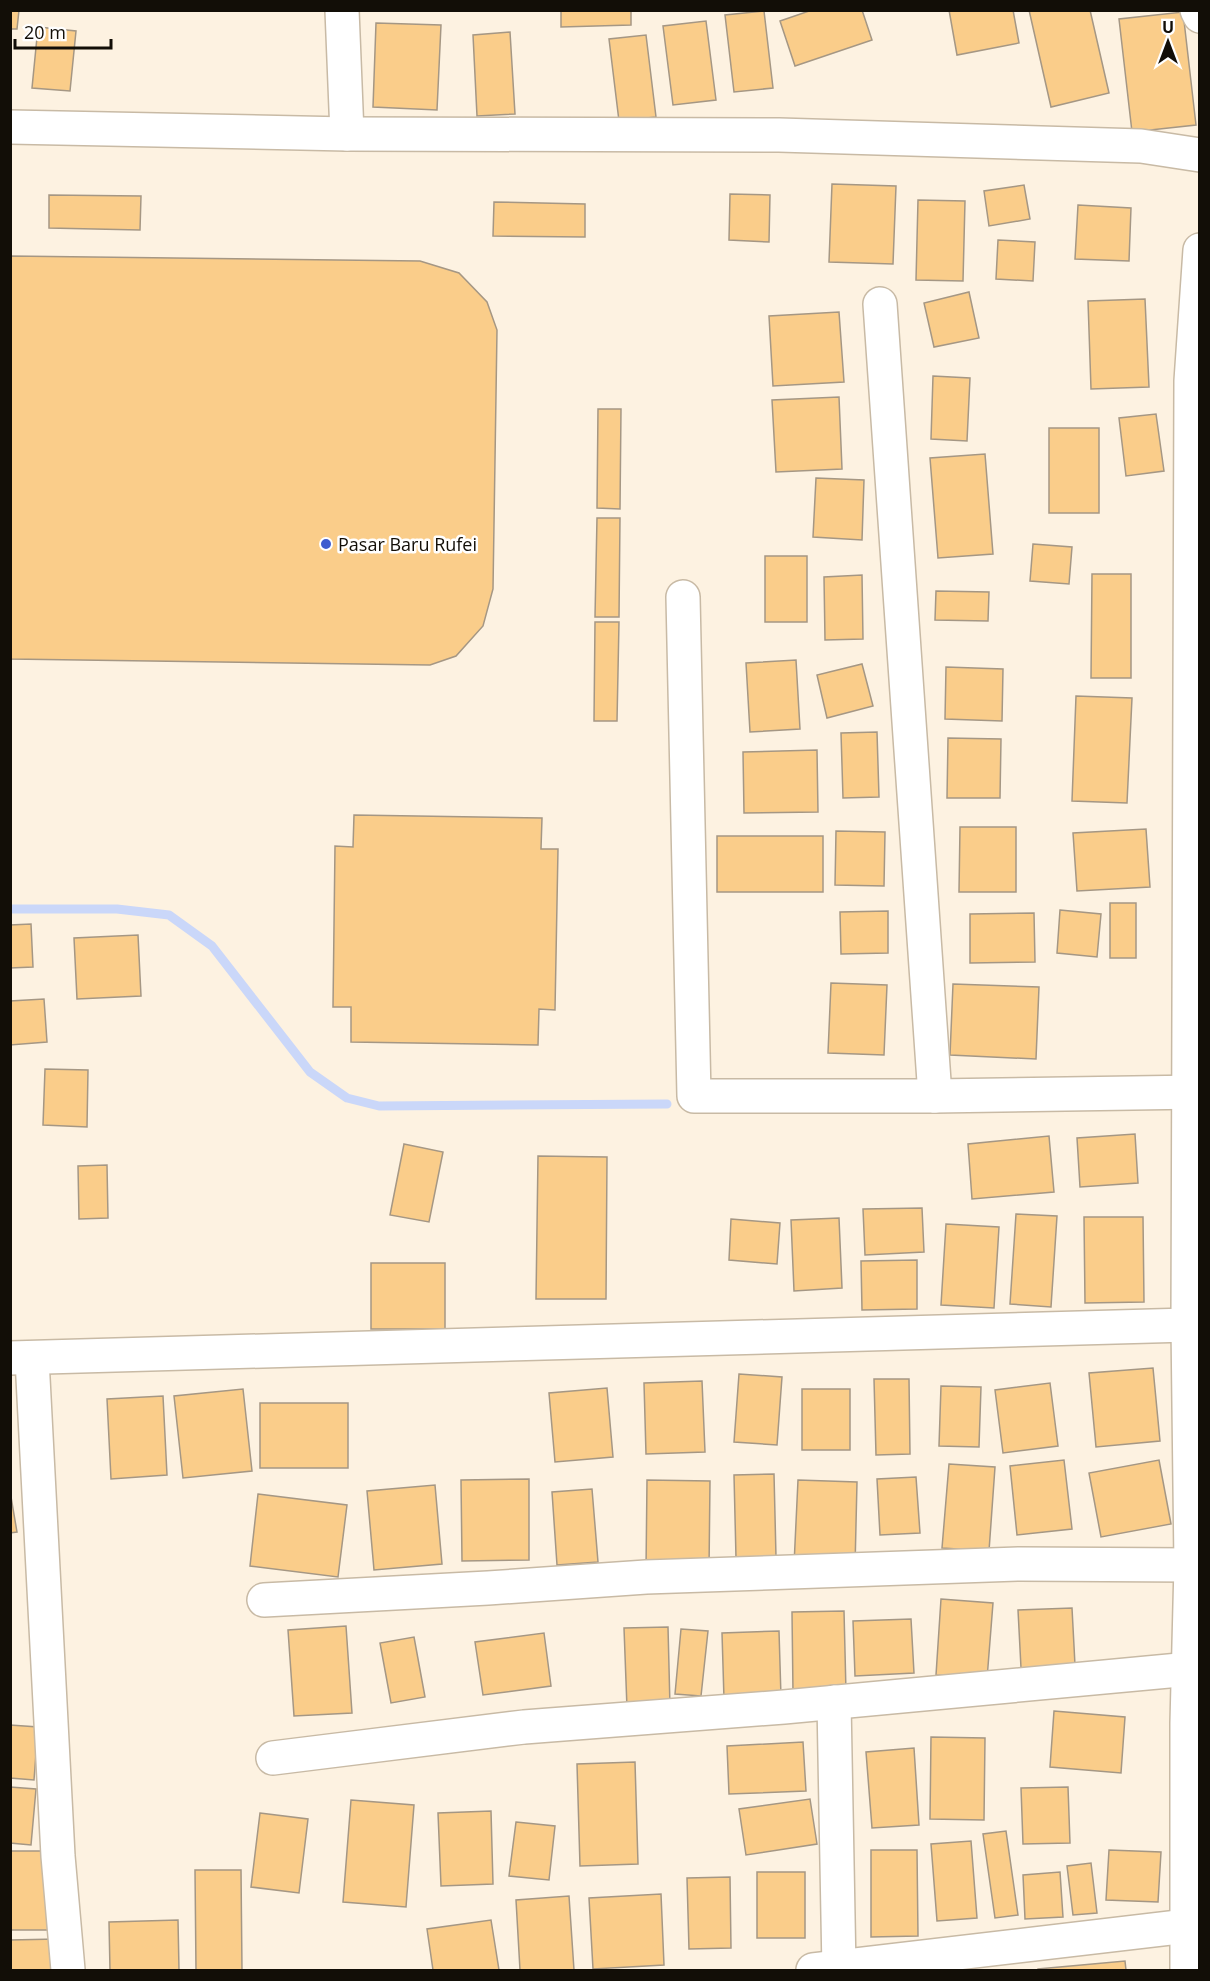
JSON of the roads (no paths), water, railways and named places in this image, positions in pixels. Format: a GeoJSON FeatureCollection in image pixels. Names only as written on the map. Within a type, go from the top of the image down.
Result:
{"type":"FeatureCollection","features":[{"type":"Feature","properties":{"kind":"street"},"geometry":{"type":"LineString","coordinates":[[342,10],[347,134]]}},
{"type":"Feature","properties":{"kind":"street"},"geometry":{"type":"LineString","coordinates":[[1197,10],[1200,16]]}},
{"type":"Feature","properties":{"kind":"street"},"geometry":{"type":"LineString","coordinates":[[10,127],[347,134],[779,135],[1141,147],[1200,155]]}},
{"type":"Feature","properties":{"kind":"street"},"geometry":{"type":"LineString","coordinates":[[1187,1971],[1193,1723],[1190,1669],[1188,1325],[1194,1092],[1196,381],[1200,250]]}},
{"type":"Feature","properties":{"kind":"street"},"geometry":{"type":"LineString","coordinates":[[880,304],[935,1096]]}},
{"type":"Feature","properties":{"kind":"street"},"geometry":{"type":"LineString","coordinates":[[683,597],[694,1096],[935,1096],[1194,1092]]}},
{"type":"Feature","properties":{"kind":"street"},"geometry":{"type":"LineString","coordinates":[[68,1971],[21,1358],[1188,1325]]}},
{"type":"Feature","properties":{"kind":"street"},"geometry":{"type":"LineString","coordinates":[[264,1600],[646,1577],[1019,1564],[1191,1565]]}},
{"type":"Feature","properties":{"kind":"street"},"geometry":{"type":"LineString","coordinates":[[273,1758],[524,1727],[834,1702],[1190,1669]]}},
{"type":"Feature","properties":{"kind":"street"},"geometry":{"type":"LineString","coordinates":[[834,1702],[830,1970],[1187,1926]]}},
{"type":"Feature","properties":{"kind":"waterway"},"geometry":{"type":"LineString","coordinates":[[10,909],[117,909],[169,915],[212,946],[310,1072],[347,1098],[379,1106],[667,1104]]}},
{"type":"Feature","properties":{"kind":"place","name":"Pasar Baru Rufei"},"geometry":{"type":"Point","coordinates":[326,544]}}]}
